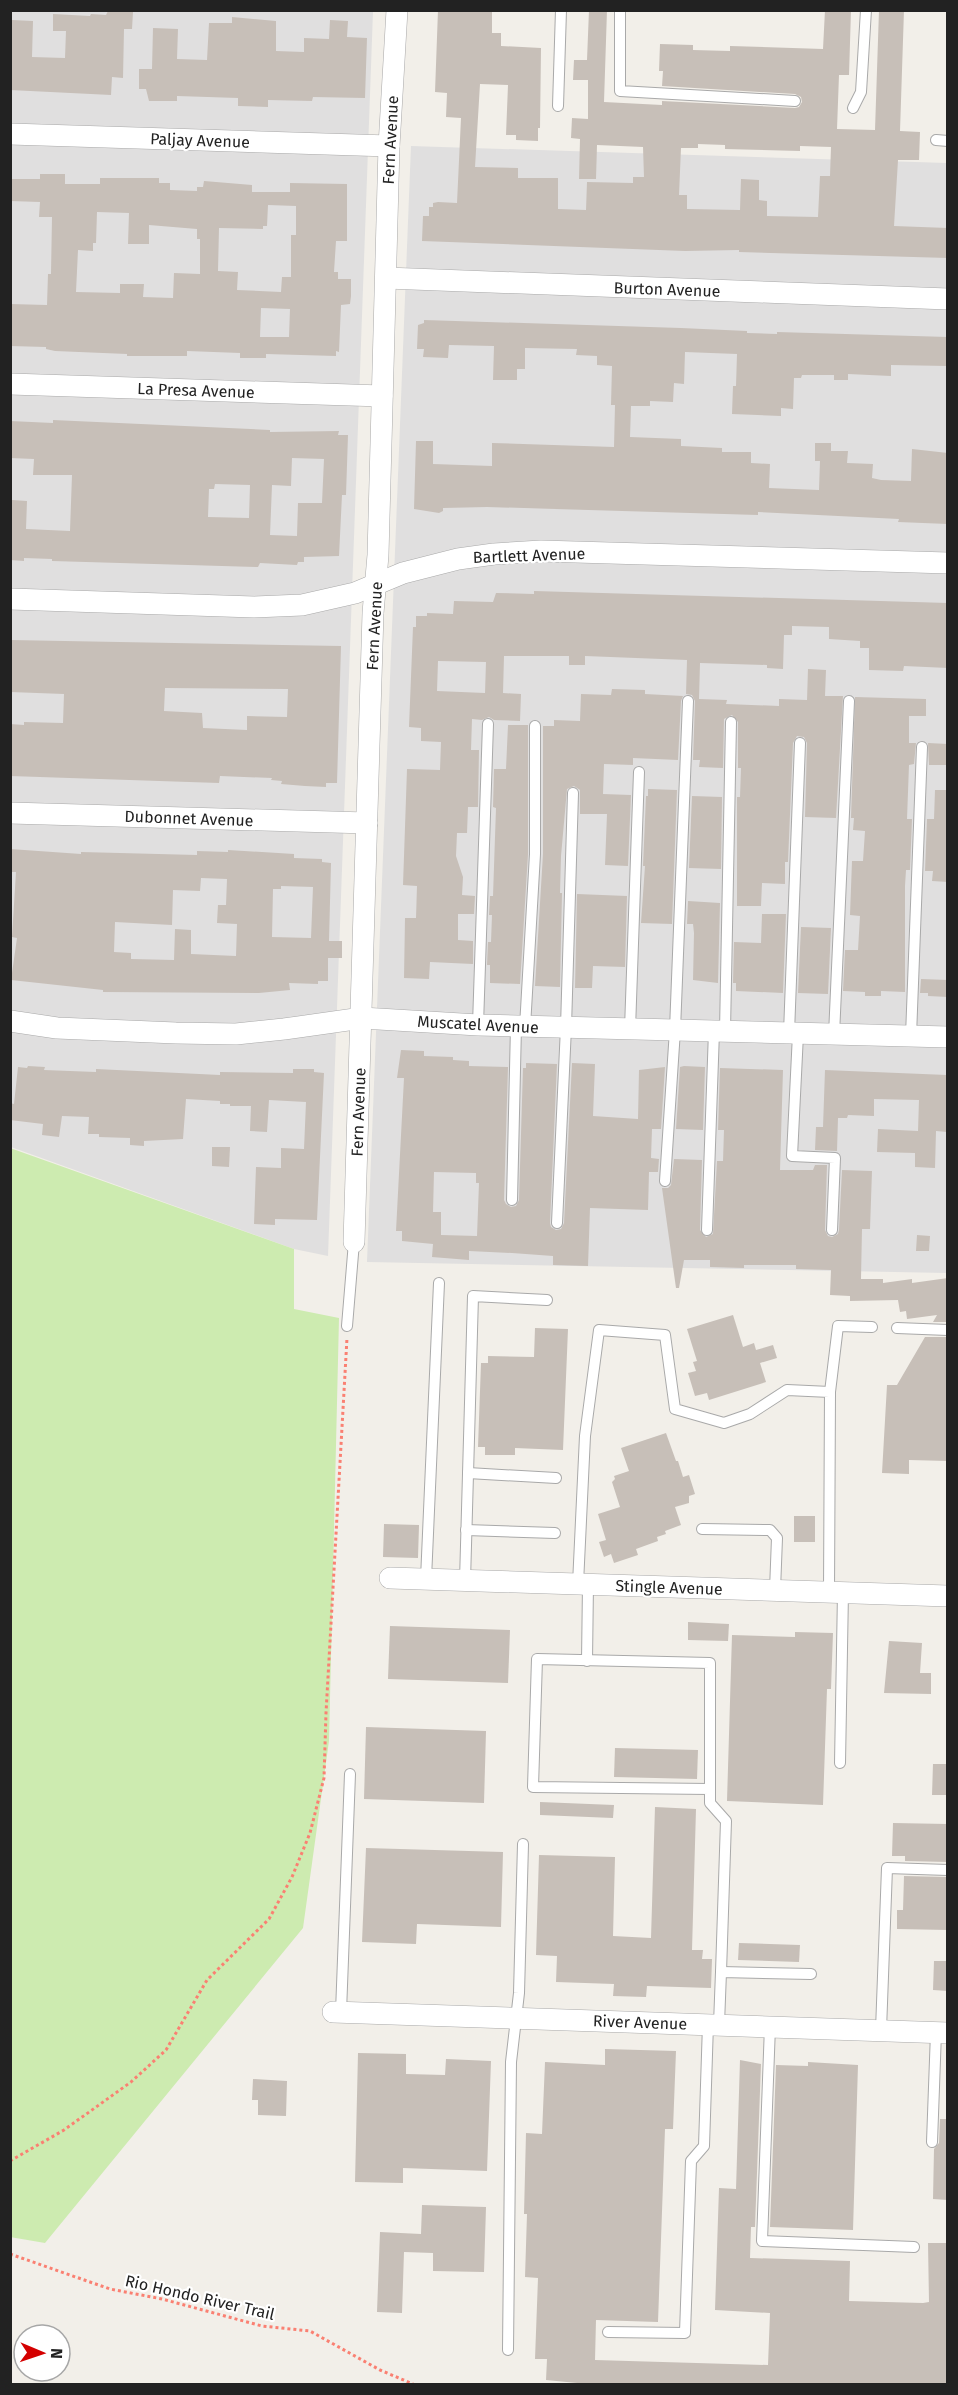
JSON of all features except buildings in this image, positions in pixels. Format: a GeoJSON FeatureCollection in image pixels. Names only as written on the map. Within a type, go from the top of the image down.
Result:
{"type":"FeatureCollection","features":[{"type":"Feature","properties":{"kind":"street","name":"Fern Avenue"},"geometry":{"type":"LineString","coordinates":[[354,1242],[375,585],[378,555],[389,146],[397,10]]}},
{"type":"Feature","properties":{"kind":"street","name":"Paljay Avenue"},"geometry":{"type":"LineString","coordinates":[[10,134],[389,146]]}},
{"type":"Feature","properties":{"kind":"street","name":"Burton Avenue"},"geometry":{"type":"LineString","coordinates":[[386,279],[948,299]]}},
{"type":"Feature","properties":{"kind":"street","name":"La Presa Avenue"},"geometry":{"type":"LineString","coordinates":[[10,384],[382,396]]}},
{"type":"Feature","properties":{"kind":"street","name":"Bartlett Avenue"},"geometry":{"type":"LineString","coordinates":[[10,599],[254,607],[302,605],[340,597],[404,573],[458,559],[541,551],[948,563]]}},
{"type":"Feature","properties":{"kind":"street","name":"Dubonnet Avenue"},"geometry":{"type":"LineString","coordinates":[[10,813],[367,824]]}},
{"type":"Feature","properties":{"kind":"street","name":"Muscatel Avenue"},"geometry":{"type":"LineString","coordinates":[[10,1021],[57,1028],[236,1034],[362,1018],[478,1025],[948,1037]]}},
{"type":"Feature","properties":{"kind":"street","name":"Stingle Avenue"},"geometry":{"type":"LineString","coordinates":[[390,1578],[948,1596]]}},
{"type":"Feature","properties":{"kind":"street","name":"River Avenue"},"geometry":{"type":"LineString","coordinates":[[337,2012],[942,2032]]}},
{"type":"Feature","properties":{"kind":"lane"},"geometry":{"type":"LineString","coordinates":[[558,106],[561,10]]}},
{"type":"Feature","properties":{"kind":"lane"},"geometry":{"type":"LineString","coordinates":[[620,10],[620,91],[795,101]]}},
{"type":"Feature","properties":{"kind":"lane"},"geometry":{"type":"LineString","coordinates":[[853,108],[861,92],[866,10]]}},
{"type":"Feature","properties":{"kind":"lane"},"geometry":{"type":"LineString","coordinates":[[665,1181],[675,1030],[688,701]]}},
{"type":"Feature","properties":{"kind":"lane"},"geometry":{"type":"LineString","coordinates":[[834,1035],[849,701]]}},
{"type":"Feature","properties":{"kind":"lane"},"geometry":{"type":"LineString","coordinates":[[707,1230],[719,1031],[731,722]]}},
{"type":"Feature","properties":{"kind":"lane"},"geometry":{"type":"LineString","coordinates":[[478,1025],[488,724]]}},
{"type":"Feature","properties":{"kind":"lane"},"geometry":{"type":"LineString","coordinates":[[512,1200],[521,1026],[535,854],[535,726]]}},
{"type":"Feature","properties":{"kind":"lane"},"geometry":{"type":"LineString","coordinates":[[800,743],[792,1156],[835,1158],[832,1230]]}},
{"type":"Feature","properties":{"kind":"lane"},"geometry":{"type":"LineString","coordinates":[[910,1036],[922,747]]}},
{"type":"Feature","properties":{"kind":"lane"},"geometry":{"type":"LineString","coordinates":[[630,1029],[639,772]]}},
{"type":"Feature","properties":{"kind":"lane"},"geometry":{"type":"LineString","coordinates":[[557,1223],[573,793]]}},
{"type":"Feature","properties":{"kind":"lane"},"geometry":{"type":"LineString","coordinates":[[347,1326],[354,1242]]}},
{"type":"Feature","properties":{"kind":"lane"},"geometry":{"type":"LineString","coordinates":[[426,1579],[439,1283]]}},
{"type":"Feature","properties":{"kind":"lane"},"geometry":{"type":"LineString","coordinates":[[465,1581],[473,1296],[547,1300]]}},
{"type":"Feature","properties":{"kind":"lane"},"geometry":{"type":"LineString","coordinates":[[840,1763],[830,1392],[838,1326],[872,1327]]}},
{"type":"Feature","properties":{"kind":"lane"},"geometry":{"type":"LineString","coordinates":[[897,1328],[948,1330]]}},
{"type":"Feature","properties":{"kind":"lane"},"geometry":{"type":"LineString","coordinates":[[587,1660],[583,1584],[585,1436],[599,1330],[665,1335],[675,1409],[724,1423],[750,1414],[787,1390],[830,1392]]}},
{"type":"Feature","properties":{"kind":"lane"},"geometry":{"type":"LineString","coordinates":[[468,1473],[556,1478]]}},
{"type":"Feature","properties":{"kind":"lane"},"geometry":{"type":"LineString","coordinates":[[702,1529],[770,1530],[777,1538],[775,1590]]}},
{"type":"Feature","properties":{"kind":"lane"},"geometry":{"type":"LineString","coordinates":[[466,1530],[555,1533]]}},
{"type":"Feature","properties":{"kind":"lane"},"geometry":{"type":"LineString","coordinates":[[608,2332],[685,2333],[691,2161],[704,2146],[714,2024],[721,1972],[726,1821],[710,1803],[710,1789],[710,1663],[537,1659],[533,1788],[710,1789]]}},
{"type":"Feature","properties":{"kind":"lane"},"geometry":{"type":"LineString","coordinates":[[337,2012],[350,1774]]}},
{"type":"Feature","properties":{"kind":"lane"},"geometry":{"type":"LineString","coordinates":[[508,2350],[510,2096],[515,2018],[519,1993],[523,1844]]}},
{"type":"Feature","properties":{"kind":"lane"},"geometry":{"type":"LineString","coordinates":[[881,2030],[887,1868],[948,1870]]}},
{"type":"Feature","properties":{"kind":"lane"},"geometry":{"type":"LineString","coordinates":[[721,1972],[812,1974]]}},
{"type":"Feature","properties":{"kind":"lane"},"geometry":{"type":"LineString","coordinates":[[771,2026],[762,2241],[914,2247]]}},
{"type":"Feature","properties":{"kind":"lane"},"geometry":{"type":"LineString","coordinates":[[932,2142],[942,2032]]}},
{"type":"Feature","properties":{"kind":"path"},"geometry":{"type":"LineString","coordinates":[[10,2161],[64,2130],[131,2082],[165,2050],[207,1980],[269,1919],[292,1877],[310,1833],[324,1778],[347,1326]]}},
{"type":"Feature","properties":{"kind":"path","name":"Rio Hondo River Trail"},"geometry":{"type":"LineString","coordinates":[[10,2254],[110,2289],[162,2299],[262,2326],[310,2331],[380,2370],[413,2385]]}},
{"type":"Feature","properties":{"kind":"shaded area"},"geometry":{"type":"Polygon","coordinates":[[[10,11],[373,11],[328,1256],[294,1249],[11,1147],[10,11]]]}},
{"type":"Feature","properties":{"kind":"shaded area"},"geometry":{"type":"Polygon","coordinates":[[[411,146],[947,163],[947,1273],[367,1262],[411,146]]]}},
{"type":"Feature","properties":{"kind":"green space"},"geometry":{"type":"Polygon","coordinates":[[[10,1148],[294,1249],[294,1309],[339,1318],[329,1741],[303,1928],[45,2243],[10,2237],[10,1148]]]}}]}
